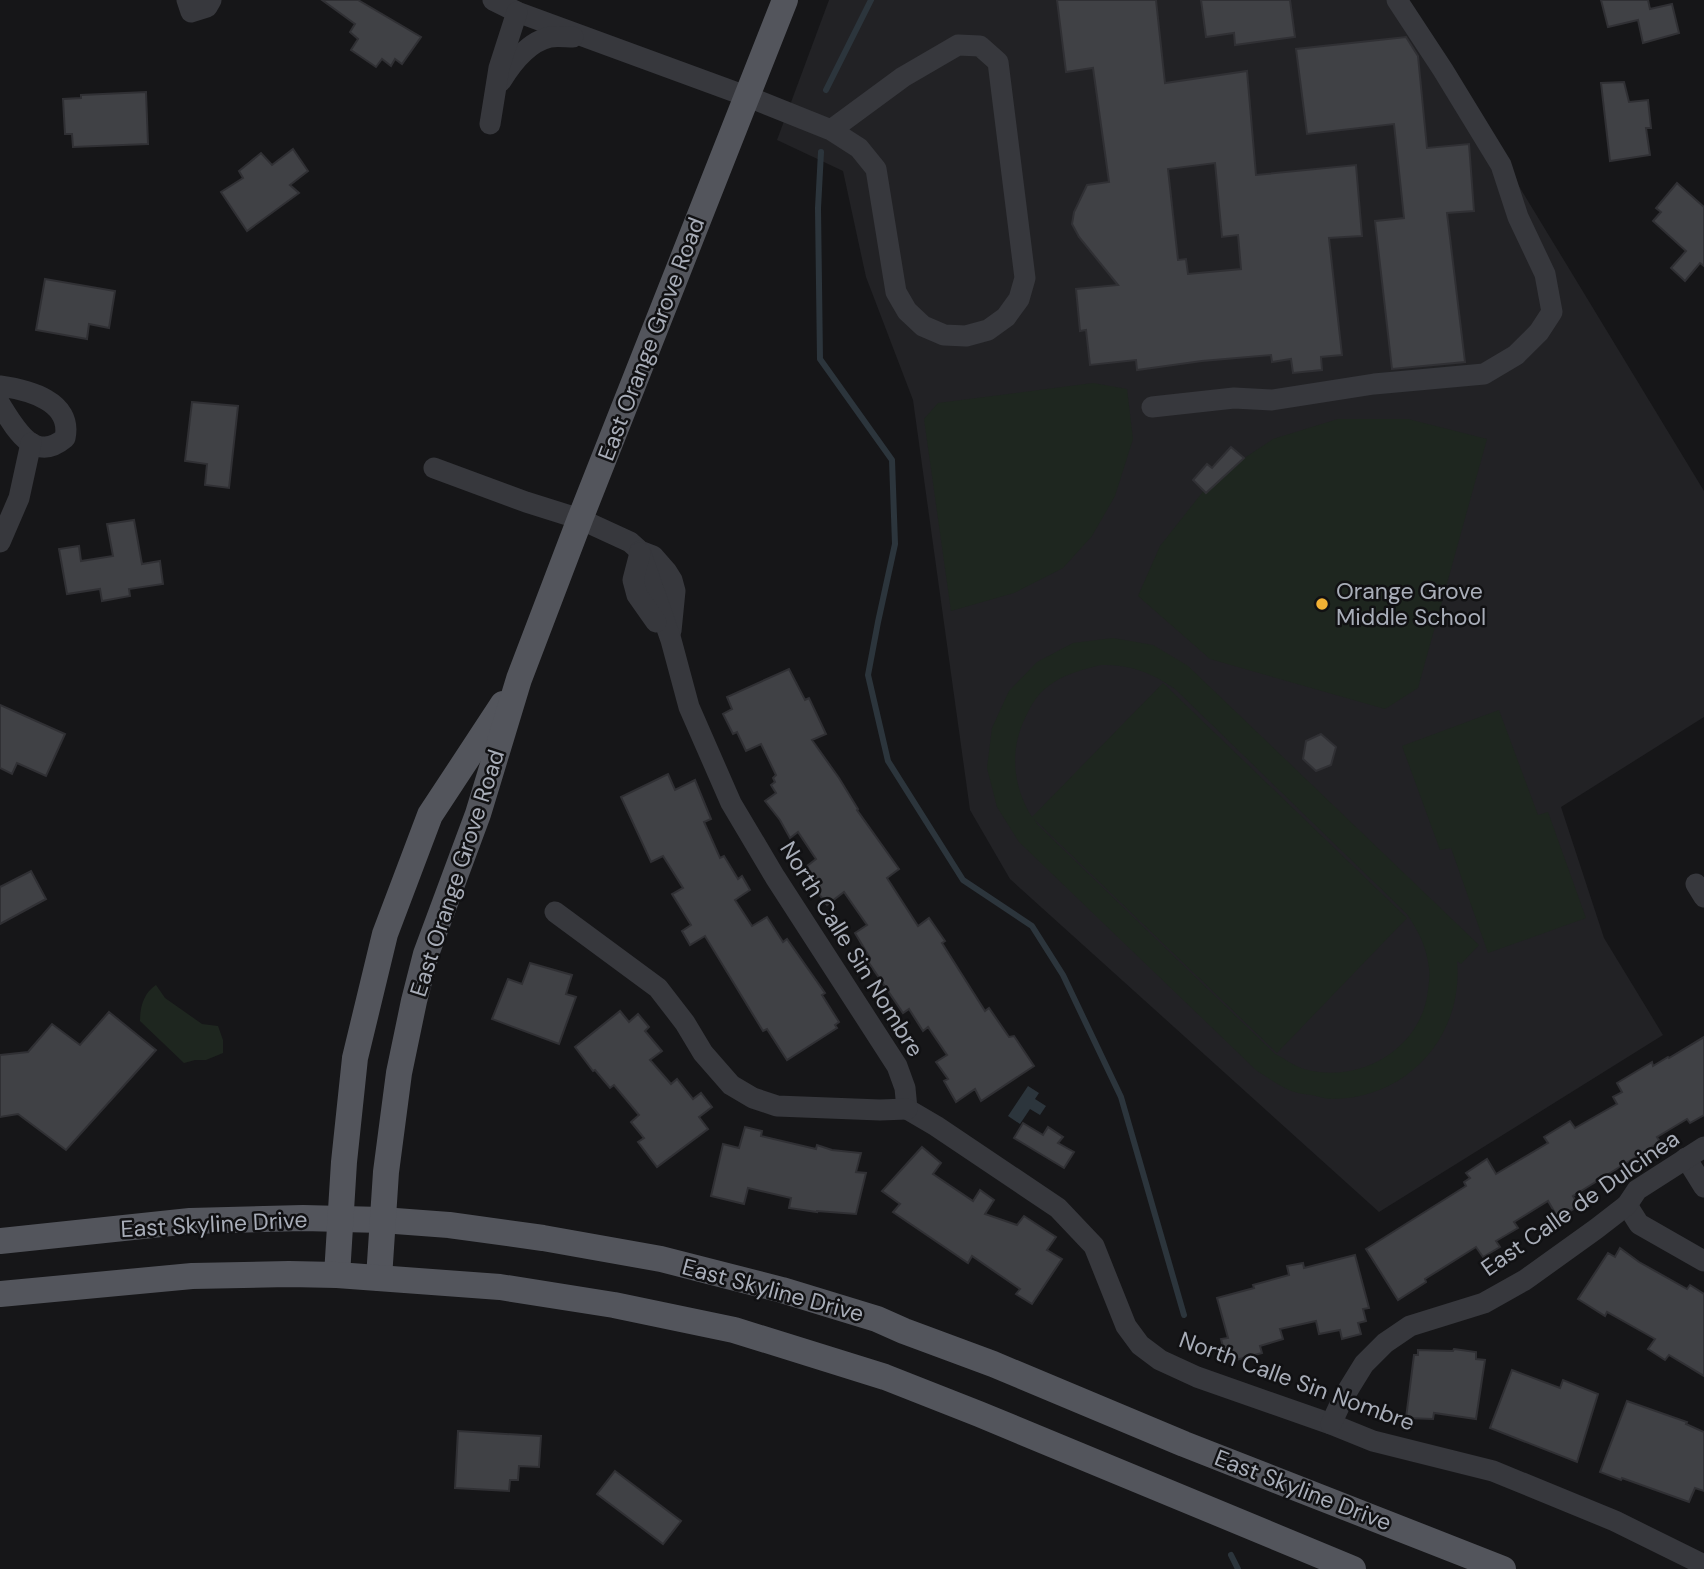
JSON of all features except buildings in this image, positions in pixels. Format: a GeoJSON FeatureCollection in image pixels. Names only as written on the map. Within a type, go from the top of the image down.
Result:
{"type":"FeatureCollection","features":[{"type":"Feature","properties":{"kind":"main road","name":"East Orange Grove Road"},"geometry":{"type":"LineString","coordinates":[[379,1278],[386,1172],[398,1073],[426,954],[478,814],[519,679],[785,0]]}},
{"type":"Feature","properties":{"kind":"main road","name":"East Orange Grove Road"},"geometry":{"type":"LineString","coordinates":[[337,1275],[345,1153],[355,1058],[386,934],[430,815],[519,679]]}},
{"type":"Feature","properties":{"kind":"main road","name":"East Skyline Drive"},"geometry":{"type":"LineString","coordinates":[[0,1241],[190,1221],[303,1218],[382,1220],[543,1238],[661,1259],[782,1290],[877,1319],[1184,1444],[1503,1569]]}},
{"type":"Feature","properties":{"kind":"main road"},"geometry":{"type":"LineString","coordinates":[[0,1294],[192,1276],[337,1275],[500,1287],[614,1305],[734,1330],[885,1377],[1353,1569]]}},
{"type":"Feature","properties":{"kind":"street"},"geometry":{"type":"LineString","coordinates":[[187,0],[191,12],[207,6],[211,0]]}},
{"type":"Feature","properties":{"kind":"street"},"geometry":{"type":"LineString","coordinates":[[493,0],[517,12],[831,130],[859,148],[876,169],[896,292],[907,311],[923,326],[944,335],[966,336],[988,330],[1006,317],[1019,299],[1025,278],[998,62],[980,46],[958,45],[904,77],[831,130]]}},
{"type":"Feature","properties":{"kind":"street"},"geometry":{"type":"LineString","coordinates":[[1152,407],[1234,398],[1272,400],[1374,384],[1484,374],[1516,355],[1539,332],[1552,312],[1545,274],[1518,216],[1501,165],[1397,0]]}},
{"type":"Feature","properties":{"kind":"street"},"geometry":{"type":"LineString","coordinates":[[490,124],[499,68],[517,12]]}},
{"type":"Feature","properties":{"kind":"street"},"geometry":{"type":"LineString","coordinates":[[495,92],[511,64],[534,43],[551,37],[583,37]]}},
{"type":"Feature","properties":{"kind":"street"},"geometry":{"type":"LineString","coordinates":[[0,386],[18,389],[54,405],[64,417],[67,428],[65,438],[50,447],[31,443],[20,435],[0,404]]}},
{"type":"Feature","properties":{"kind":"street"},"geometry":{"type":"LineString","coordinates":[[0,542],[19,498],[31,443]]}},
{"type":"Feature","properties":{"kind":"street","name":"North Calle Sin Nombre"},"geometry":{"type":"LineString","coordinates":[[434,468],[580,519],[653,556],[667,572],[675,591],[671,640],[688,707],[731,803],[775,877],[897,1066],[905,1088],[907,1109],[1058,1208],[1081,1231],[1094,1246],[1126,1326],[1140,1345],[1160,1360],[1197,1377],[1373,1441],[1493,1471],[1615,1521],[1704,1565]]}},
{"type":"Feature","properties":{"kind":"street","name":"North Calle Sin Nombre"},"geometry":{"type":"LineString","coordinates":[[640,551],[633,580],[637,595],[671,640]]}},
{"type":"Feature","properties":{"kind":"street"},"geometry":{"type":"LineString","coordinates":[[555,912],[658,988],[685,1023],[703,1053],[731,1085],[753,1098],[777,1106],[907,1109]]}},
{"type":"Feature","properties":{"kind":"street"},"geometry":{"type":"LineString","coordinates":[[1695,1153],[1704,1187]]}},
{"type":"Feature","properties":{"kind":"street","name":"East Calle de Dulcinea"},"geometry":{"type":"LineString","coordinates":[[1331,1424],[1364,1364],[1385,1343],[1410,1326],[1483,1303],[1525,1280],[1596,1230],[1627,1205],[1637,1190],[1695,1153]]}},
{"type":"Feature","properties":{"kind":"street"},"geometry":{"type":"LineString","coordinates":[[1627,1205],[1639,1224],[1704,1261]]}},
{"type":"Feature","properties":{"kind":"shaded area","name":"Orange Grove Middle School"},"geometry":{"type":"Polygon","coordinates":[[[829,0],[1406,0],[1704,491],[1704,717],[1561,807],[1604,938],[1663,1035],[1379,1212],[1010,879],[970,810],[913,400],[866,277],[843,171],[777,140],[829,0]]]}},
{"type":"Feature","properties":{"kind":"shaded area"},"geometry":{"type":"Polygon","coordinates":[[[1093,383],[1127,389],[1133,439],[1115,496],[1092,536],[1063,568],[1014,593],[951,611],[924,419],[938,403],[1093,383]]]}},
{"type":"Feature","properties":{"kind":"shaded area"},"geometry":{"type":"Polygon","coordinates":[[[1338,419],[1408,419],[1487,439],[1418,688],[1385,709],[1210,659],[1138,596],[1160,546],[1213,479],[1273,439],[1338,419]]]}},
{"type":"Feature","properties":{"kind":"shaded area"},"geometry":{"type":"Polygon","coordinates":[[[1113,638],[1153,645],[1188,666],[1479,945],[1461,964],[1457,961],[1457,988],[1451,1014],[1440,1038],[1425,1058],[1406,1075],[1384,1088],[1359,1096],[1332,1099],[1289,1090],[1257,1071],[1019,842],[997,807],[987,768],[992,728],[1009,691],[1037,662],[1073,643],[1113,638]],[[1101,665],[1072,673],[1052,683],[1035,700],[1021,727],[1015,766],[1020,792],[1032,817],[1163,683],[1407,918],[1277,1053],[1034,819],[1275,1054],[1300,1068],[1325,1073],[1366,1067],[1384,1058],[1401,1045],[1414,1029],[1423,1011],[1428,990],[1426,953],[1407,914],[1175,689],[1140,671],[1122,666],[1101,665]]]}},
{"type":"Feature","properties":{"kind":"shaded area"},"geometry":{"type":"Polygon","coordinates":[[[1499,710],[1538,815],[1548,812],[1586,918],[1488,953],[1451,848],[1440,850],[1402,746],[1499,710]]]}},
{"type":"Feature","properties":{"kind":"shaded area"},"geometry":{"type":"Polygon","coordinates":[[[156,985],[165,998],[202,1024],[218,1026],[223,1040],[223,1053],[206,1060],[184,1063],[140,1021],[144,1000],[156,985]]]}},
{"type":"Feature","properties":{"kind":"shaded area"},"geometry":{"type":"Polygon","coordinates":[[[1028,1086],[1039,1093],[1035,1099],[1046,1106],[1040,1115],[1030,1109],[1020,1124],[1008,1116],[1028,1086]]]}},
{"type":"Feature","properties":{"kind":"waterway"},"geometry":{"type":"LineString","coordinates":[[826,90],[871,0]]}},
{"type":"Feature","properties":{"kind":"waterway"},"geometry":{"type":"LineString","coordinates":[[821,152],[818,208],[820,359],[892,460],[895,544],[868,675],[888,761],[963,880],[1032,926],[1063,975],[1121,1097],[1184,1315]]}},
{"type":"Feature","properties":{"kind":"waterway"},"geometry":{"type":"LineString","coordinates":[[1231,1555],[1238,1569]]}},
{"type":"Feature","properties":{"kind":"place","name":"Orange Grove Middle School"},"geometry":{"type":"Point","coordinates":[1322,604]}}]}
